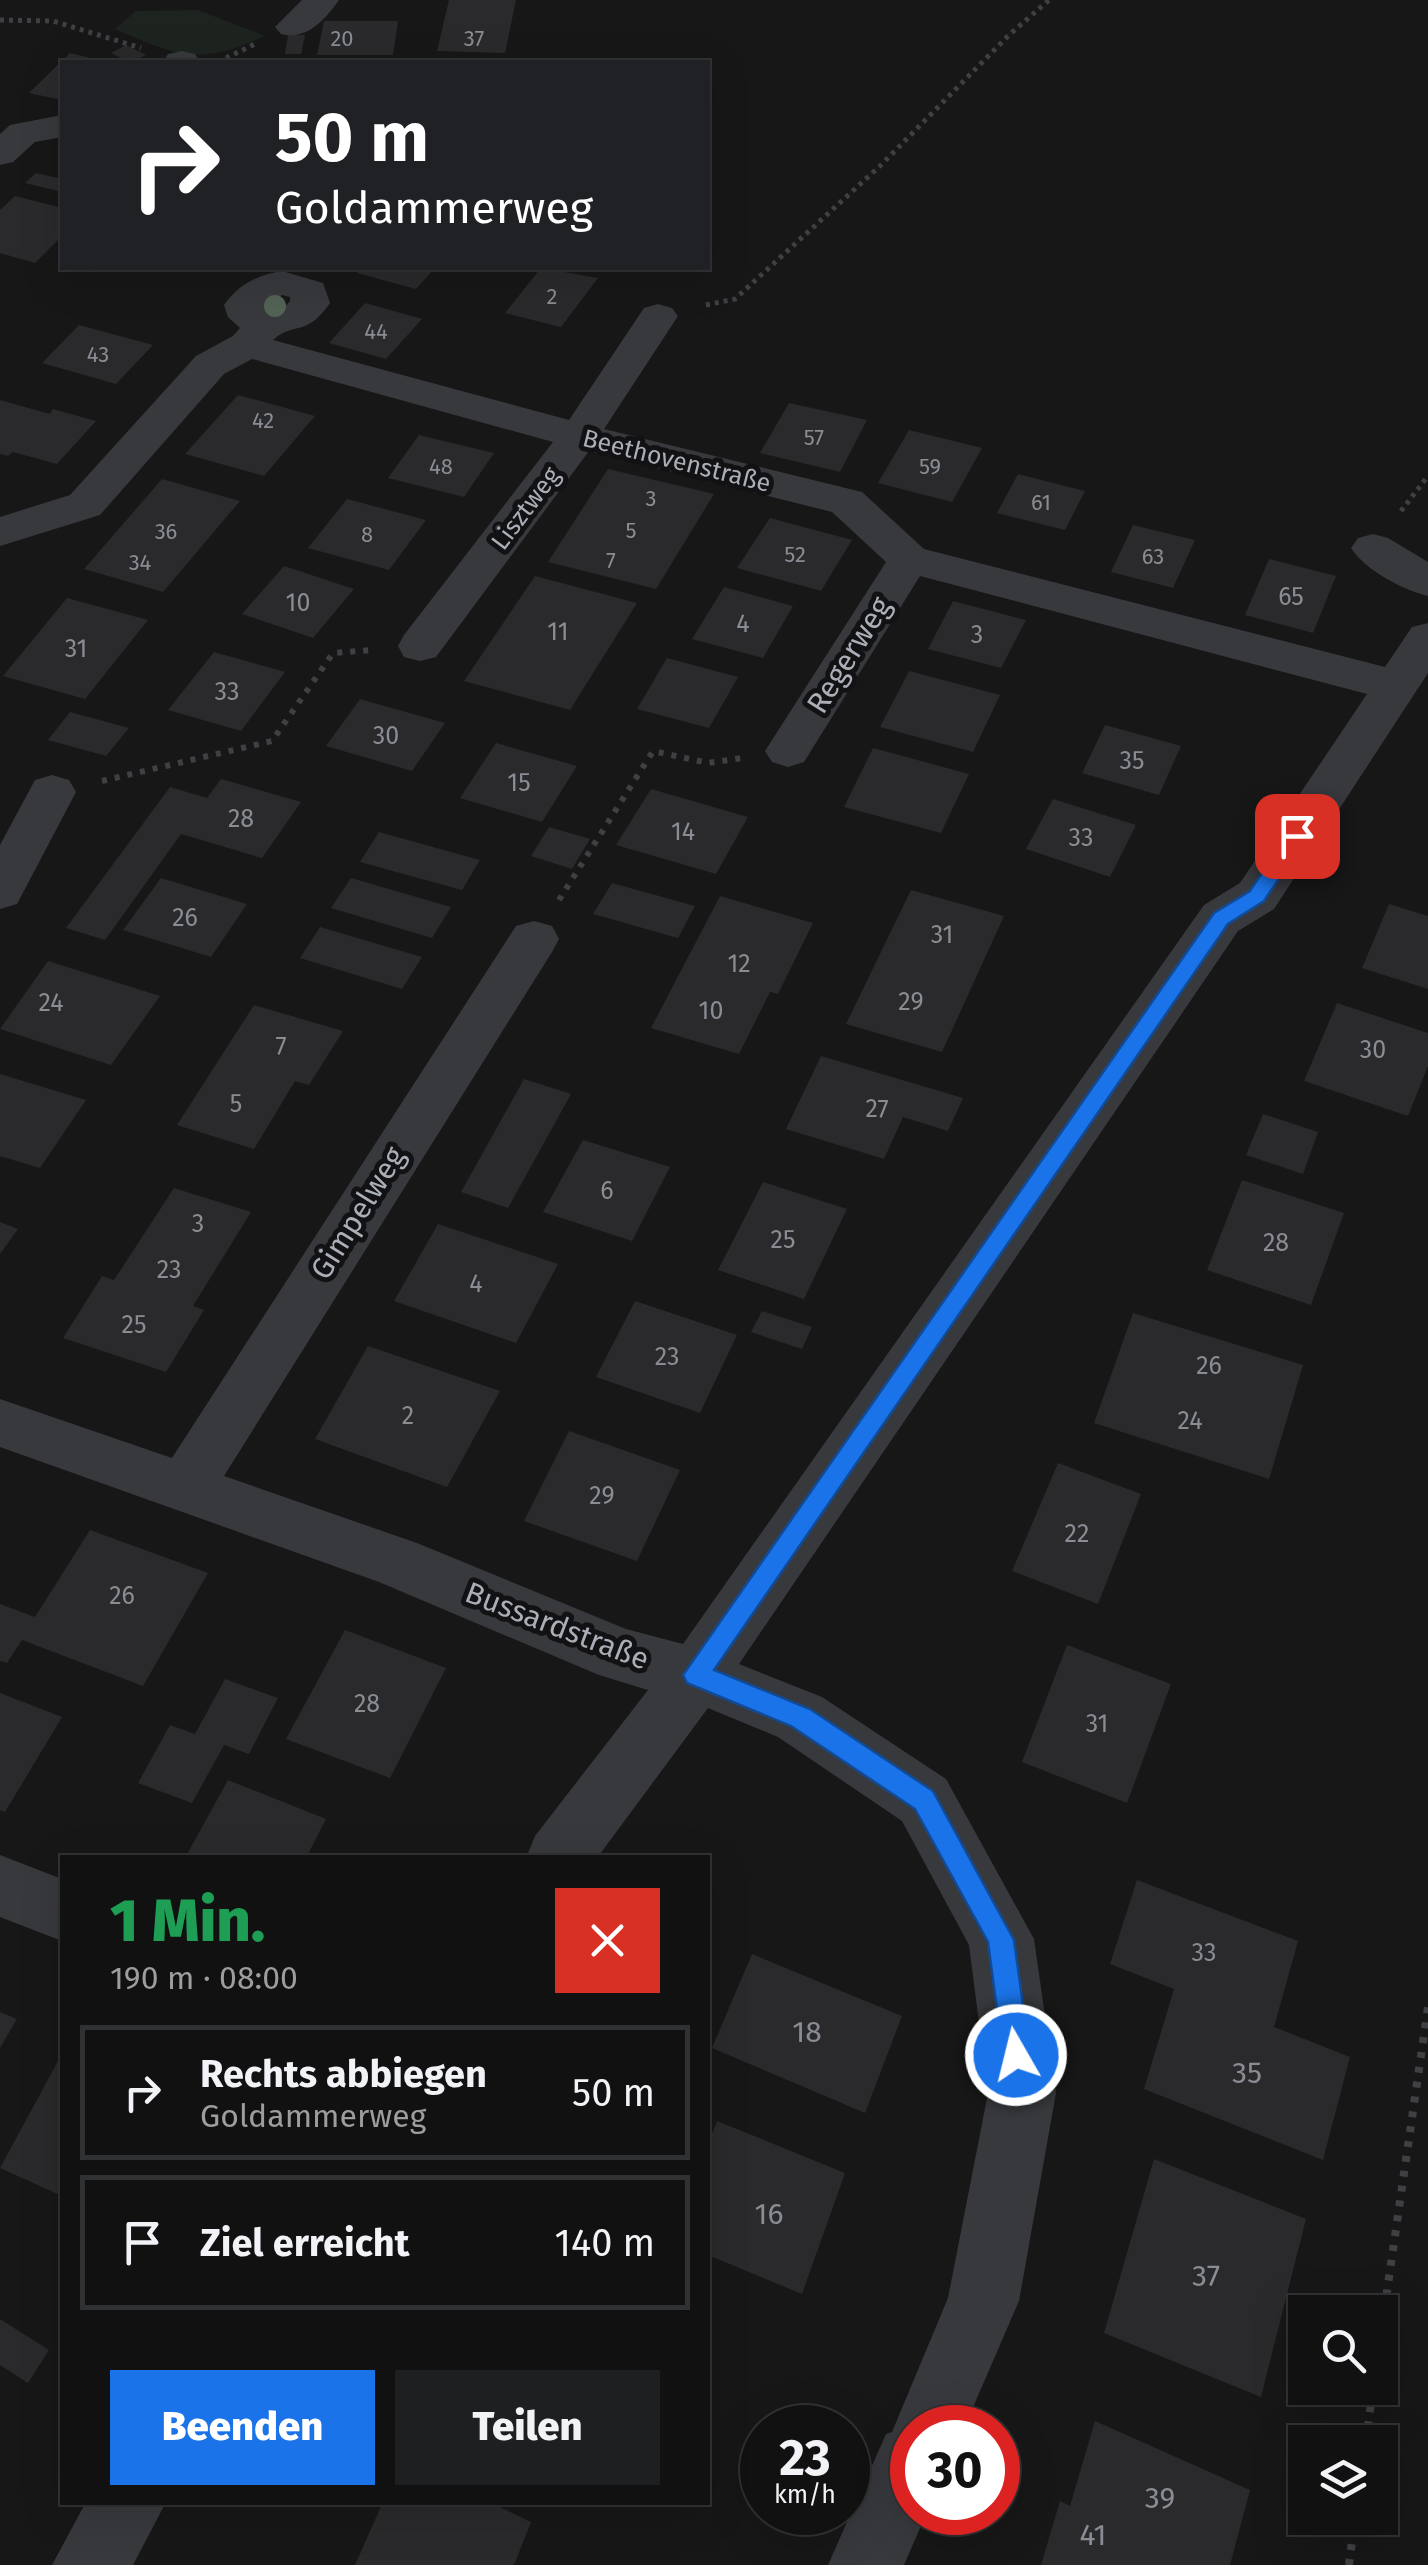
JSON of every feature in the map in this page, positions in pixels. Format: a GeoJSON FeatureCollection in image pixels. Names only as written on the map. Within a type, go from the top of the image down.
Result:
{"type":"FeatureCollection","features":[{"type":"Feature","properties":{"kind":"street"},"geometry":{"type":"LineString","coordinates":[[292,27],[322,0]]}},
{"type":"Feature","properties":{"kind":"street"},"geometry":{"type":"LineString","coordinates":[[12,144],[60,127]]}},
{"type":"Feature","properties":{"kind":"street","name":"Lisztweg"},"geometry":{"type":"LineString","coordinates":[[420,646],[579,436],[658,316]]}},
{"type":"Feature","properties":{"kind":"street","name":"Beethovenstraße"},"geometry":{"type":"LineString","coordinates":[[0,532],[85,506],[210,365],[256,335],[579,436],[847,502],[909,559],[1397,686]]}},
{"type":"Feature","properties":{"kind":"street"},"geometry":{"type":"LineString","coordinates":[[1373,548],[1428,582]]}},
{"type":"Feature","properties":{"kind":"street","name":"Regerweg"},"geometry":{"type":"LineString","coordinates":[[788,751],[909,559]]}},
{"type":"Feature","properties":{"kind":"street"},"geometry":{"type":"LineString","coordinates":[[560,1855],[696,1675],[1221,918],[1257,896],[1428,638]]}},
{"type":"Feature","properties":{"kind":"street"},"geometry":{"type":"LineString","coordinates":[[0,890],[52,792]]}},
{"type":"Feature","properties":{"kind":"street","name":"Gimpelweg"},"geometry":{"type":"LineString","coordinates":[[184,1489],[534,939]]}},
{"type":"Feature","properties":{"kind":"street","name":"Bussardstraße"},"geometry":{"type":"LineString","coordinates":[[0,1424],[396,1562],[621,1654],[696,1675],[800,1717],[924,1800],[1001,1940],[1022,2093],[983,2301],[937,2405]]}},
{"type":"Feature","properties":{"kind":"street"},"geometry":{"type":"LineString","coordinates":[[0,1886],[60,1909]]}},
{"type":"Feature","properties":{"kind":"street"},"geometry":{"type":"LineString","coordinates":[[90,2565],[127,2505]]}},
{"type":"Feature","properties":{"kind":"street"},"geometry":{"type":"LineString","coordinates":[[866,2565],[890,2510]]}},
{"type":"Feature","properties":{"kind":"path"},"geometry":{"type":"LineString","coordinates":[[658,316],[734,299],[881,165],[1008,35],[1049,0]]}},
{"type":"Feature","properties":{"kind":"path"},"geometry":{"type":"LineString","coordinates":[[52,792],[272,741],[333,653],[420,646]]}},
{"type":"Feature","properties":{"kind":"path"},"geometry":{"type":"LineString","coordinates":[[534,939],[653,750],[708,763],[788,751]]}},
{"type":"Feature","properties":{"kind":"path"},"geometry":{"type":"LineString","coordinates":[[1386,2295],[1428,2007]]}},
{"type":"Feature","properties":{"kind":"path"},"geometry":{"type":"LineString","coordinates":[[1349,2565],[1353,2535]]}},
{"type":"Feature","properties":{"kind":"shaded area"},"geometry":{"type":"Polygon","coordinates":[[[198,10],[265,36],[223,51],[190,54],[156,46],[115,29],[136,11],[198,10]]]}},
{"type":"Feature","properties":{"kind":"building"},"geometry":{"type":"Polygon","coordinates":[[[449,0],[516,0],[505,53],[437,51],[449,0]]]}},
{"type":"Feature","properties":{"kind":"building"},"geometry":{"type":"Polygon","coordinates":[[[324,21],[398,21],[393,55],[317,55],[324,21]]]}},
{"type":"Feature","properties":{"kind":"building"},"geometry":{"type":"Polygon","coordinates":[[[288,35],[305,35],[301,54],[285,54],[288,35]]]}},
{"type":"Feature","properties":{"kind":"building"},"geometry":{"type":"Polygon","coordinates":[[[126,45],[146,55],[126,60],[111,53],[126,45]]]}},
{"type":"Feature","properties":{"kind":"building"},"geometry":{"type":"Polygon","coordinates":[[[70,53],[99,60],[63,60],[70,53]]]}},
{"type":"Feature","properties":{"kind":"building"},"geometry":{"type":"Polygon","coordinates":[[[60,63],[60,100],[29,93],[60,63]]]}},
{"type":"Feature","properties":{"kind":"building"},"geometry":{"type":"Polygon","coordinates":[[[36,173],[60,179],[60,189],[58,191],[25,183],[36,173]]]}},
{"type":"Feature","properties":{"kind":"building"},"geometry":{"type":"Polygon","coordinates":[[[15,196],[60,207],[60,238],[35,263],[0,253],[0,210],[15,196]]]}},
{"type":"Feature","properties":{"kind":"building"},"geometry":{"type":"Polygon","coordinates":[[[360,270],[433,270],[416,289],[357,273],[360,270]]]}},
{"type":"Feature","properties":{"kind":"building"},"geometry":{"type":"Polygon","coordinates":[[[539,270],[598,278],[561,327],[505,313],[539,270]]]}},
{"type":"Feature","properties":{"kind":"building"},"geometry":{"type":"Polygon","coordinates":[[[365,303],[422,319],[386,359],[329,343],[365,303]]]}},
{"type":"Feature","properties":{"kind":"building"},"geometry":{"type":"Polygon","coordinates":[[[79,325],[153,345],[116,384],[42,363],[79,325]]]}},
{"type":"Feature","properties":{"kind":"building"},"geometry":{"type":"Polygon","coordinates":[[[238,395],[315,416],[264,476],[185,454],[238,395]]]}},
{"type":"Feature","properties":{"kind":"building"},"geometry":{"type":"Polygon","coordinates":[[[0,400],[96,421],[57,464],[13,452],[8,456],[0,454],[0,400]]]}},
{"type":"Feature","properties":{"kind":"building"},"geometry":{"type":"Polygon","coordinates":[[[789,403],[867,420],[840,472],[760,453],[789,403]]]}},
{"type":"Feature","properties":{"kind":"building"},"geometry":{"type":"Polygon","coordinates":[[[909,430],[982,448],[952,502],[878,483],[909,430]]]}},
{"type":"Feature","properties":{"kind":"building"},"geometry":{"type":"Polygon","coordinates":[[[419,435],[494,453],[464,497],[388,478],[419,435]]]}},
{"type":"Feature","properties":{"kind":"building"},"geometry":{"type":"Polygon","coordinates":[[[608,469],[714,494],[656,589],[548,562],[608,469]]]}},
{"type":"Feature","properties":{"kind":"building"},"geometry":{"type":"Polygon","coordinates":[[[1018,474],[1085,491],[1065,530],[997,513],[1018,474]]]}},
{"type":"Feature","properties":{"kind":"building"},"geometry":{"type":"Polygon","coordinates":[[[162,479],[240,501],[163,592],[84,569],[162,479]]]}},
{"type":"Feature","properties":{"kind":"building"},"geometry":{"type":"Polygon","coordinates":[[[347,499],[426,520],[389,570],[308,548],[347,499]]]}},
{"type":"Feature","properties":{"kind":"building"},"geometry":{"type":"Polygon","coordinates":[[[770,518],[852,540],[821,591],[737,568],[770,518]]]}},
{"type":"Feature","properties":{"kind":"building"},"geometry":{"type":"Polygon","coordinates":[[[1133,525],[1195,540],[1173,588],[1111,572],[1133,525]]]}},
{"type":"Feature","properties":{"kind":"building"},"geometry":{"type":"Polygon","coordinates":[[[1269,559],[1336,576],[1313,633],[1245,615],[1269,559]]]}},
{"type":"Feature","properties":{"kind":"building"},"geometry":{"type":"Polygon","coordinates":[[[284,566],[354,589],[313,638],[242,614],[284,566]]]}},
{"type":"Feature","properties":{"kind":"building"},"geometry":{"type":"Polygon","coordinates":[[[535,576],[637,603],[570,710],[464,681],[535,576]]]}},
{"type":"Feature","properties":{"kind":"building"},"geometry":{"type":"Polygon","coordinates":[[[724,587],[793,606],[763,658],[692,639],[724,587]]]}},
{"type":"Feature","properties":{"kind":"building"},"geometry":{"type":"Polygon","coordinates":[[[67,598],[148,620],[85,699],[3,676],[67,598]]]}},
{"type":"Feature","properties":{"kind":"building"},"geometry":{"type":"Polygon","coordinates":[[[953,601],[1026,620],[1001,668],[928,649],[953,601]]]}},
{"type":"Feature","properties":{"kind":"building"},"geometry":{"type":"Polygon","coordinates":[[[214,652],[285,672],[241,731],[168,710],[214,652]]]}},
{"type":"Feature","properties":{"kind":"building"},"geometry":{"type":"Polygon","coordinates":[[[667,658],[738,677],[709,728],[637,709],[667,658]]]}},
{"type":"Feature","properties":{"kind":"building"},"geometry":{"type":"Polygon","coordinates":[[[909,671],[1000,695],[973,752],[880,727],[909,671]]]}},
{"type":"Feature","properties":{"kind":"building"},"geometry":{"type":"Polygon","coordinates":[[[360,699],[445,723],[412,771],[326,746],[360,699]]]}},
{"type":"Feature","properties":{"kind":"building"},"geometry":{"type":"Polygon","coordinates":[[[70,712],[129,728],[106,756],[48,740],[70,712]]]}},
{"type":"Feature","properties":{"kind":"building"},"geometry":{"type":"Polygon","coordinates":[[[1105,725],[1181,746],[1159,795],[1082,773],[1105,725]]]}},
{"type":"Feature","properties":{"kind":"building"},"geometry":{"type":"Polygon","coordinates":[[[496,743],[577,766],[542,822],[460,798],[496,743]]]}},
{"type":"Feature","properties":{"kind":"building"},"geometry":{"type":"Polygon","coordinates":[[[873,748],[969,774],[941,833],[844,807],[873,748]]]}},
{"type":"Feature","properties":{"kind":"building"},"geometry":{"type":"Polygon","coordinates":[[[221,779],[301,802],[262,858],[181,834],[105,940],[66,928],[170,787],[207,798],[221,779]]]}},
{"type":"Feature","properties":{"kind":"building"},"geometry":{"type":"Polygon","coordinates":[[[651,789],[748,817],[716,874],[616,845],[651,789]]]}},
{"type":"Feature","properties":{"kind":"building"},"geometry":{"type":"Polygon","coordinates":[[[1053,799],[1136,825],[1110,877],[1026,849],[1053,799]]]}},
{"type":"Feature","properties":{"kind":"building"},"geometry":{"type":"Polygon","coordinates":[[[549,827],[590,839],[572,869],[531,856],[549,827]]]}},
{"type":"Feature","properties":{"kind":"building"},"geometry":{"type":"Polygon","coordinates":[[[379,832],[480,860],[462,890],[360,862],[379,832]]]}},
{"type":"Feature","properties":{"kind":"building"},"geometry":{"type":"Polygon","coordinates":[[[161,878],[247,904],[211,957],[123,930],[161,878]]]}},
{"type":"Feature","properties":{"kind":"building"},"geometry":{"type":"Polygon","coordinates":[[[351,878],[451,907],[432,938],[331,908],[351,878]]]}},
{"type":"Feature","properties":{"kind":"building"},"geometry":{"type":"Polygon","coordinates":[[[612,883],[695,906],[678,938],[593,914],[612,883]]]}},
{"type":"Feature","properties":{"kind":"building"},"geometry":{"type":"Polygon","coordinates":[[[911,890],[1004,916],[942,1052],[846,1024],[911,890]]]}},
{"type":"Feature","properties":{"kind":"building"},"geometry":{"type":"Polygon","coordinates":[[[720,896],[813,923],[778,994],[770,992],[739,1054],[651,1028],[720,896]]]}},
{"type":"Feature","properties":{"kind":"building"},"geometry":{"type":"Polygon","coordinates":[[[1389,904],[1428,916],[1428,989],[1362,968],[1389,904]]]}},
{"type":"Feature","properties":{"kind":"building"},"geometry":{"type":"Polygon","coordinates":[[[320,927],[422,957],[402,989],[300,958],[320,927]]]}},
{"type":"Feature","properties":{"kind":"building"},"geometry":{"type":"Polygon","coordinates":[[[48,961],[160,996],[111,1065],[0,1029],[48,961]]]}},
{"type":"Feature","properties":{"kind":"building"},"geometry":{"type":"Polygon","coordinates":[[[1337,1003],[1428,1033],[1428,1066],[1408,1116],[1304,1081],[1337,1003]]]}},
{"type":"Feature","properties":{"kind":"building"},"geometry":{"type":"Polygon","coordinates":[[[254,1005],[343,1031],[309,1085],[295,1081],[254,1149],[177,1125],[254,1005]]]}},
{"type":"Feature","properties":{"kind":"building"},"geometry":{"type":"Polygon","coordinates":[[[821,1056],[963,1098],[948,1131],[903,1117],[884,1159],[786,1129],[821,1056]]]}},
{"type":"Feature","properties":{"kind":"building"},"geometry":{"type":"Polygon","coordinates":[[[0,1074],[86,1100],[40,1168],[0,1156],[0,1074]]]}},
{"type":"Feature","properties":{"kind":"building"},"geometry":{"type":"Polygon","coordinates":[[[524,1079],[571,1094],[508,1208],[461,1192],[524,1079]]]}},
{"type":"Feature","properties":{"kind":"building"},"geometry":{"type":"Polygon","coordinates":[[[1263,1114],[1318,1132],[1303,1174],[1246,1155],[1263,1114]]]}},
{"type":"Feature","properties":{"kind":"building"},"geometry":{"type":"Polygon","coordinates":[[[583,1140],[670,1167],[632,1241],[543,1212],[583,1140]]]}},
{"type":"Feature","properties":{"kind":"building"},"geometry":{"type":"Polygon","coordinates":[[[1242,1180],[1344,1213],[1311,1305],[1207,1270],[1242,1180]]]}},
{"type":"Feature","properties":{"kind":"building"},"geometry":{"type":"Polygon","coordinates":[[[763,1182],[847,1209],[804,1299],[718,1270],[763,1182]]]}},
{"type":"Feature","properties":{"kind":"building"},"geometry":{"type":"Polygon","coordinates":[[[174,1188],[251,1212],[193,1306],[204,1310],[166,1372],[63,1338],[102,1276],[114,1280],[174,1188]]]}},
{"type":"Feature","properties":{"kind":"building"},"geometry":{"type":"Polygon","coordinates":[[[0,1222],[18,1229],[0,1254],[0,1222]]]}},
{"type":"Feature","properties":{"kind":"building"},"geometry":{"type":"Polygon","coordinates":[[[438,1224],[558,1264],[516,1343],[394,1301],[438,1224]]]}},
{"type":"Feature","properties":{"kind":"building"},"geometry":{"type":"Polygon","coordinates":[[[635,1301],[737,1335],[700,1413],[596,1377],[635,1301]]]}},
{"type":"Feature","properties":{"kind":"building"},"geometry":{"type":"Polygon","coordinates":[[[762,1311],[812,1327],[802,1349],[751,1332],[762,1311]]]}},
{"type":"Feature","properties":{"kind":"building"},"geometry":{"type":"Polygon","coordinates":[[[1133,1313],[1303,1365],[1269,1479],[1094,1423],[1133,1313]]]}},
{"type":"Feature","properties":{"kind":"building"},"geometry":{"type":"Polygon","coordinates":[[[368,1346],[500,1391],[447,1487],[315,1439],[368,1346]]]}},
{"type":"Feature","properties":{"kind":"building"},"geometry":{"type":"Polygon","coordinates":[[[569,1431],[680,1470],[637,1561],[524,1521],[569,1431]]]}},
{"type":"Feature","properties":{"kind":"building"},"geometry":{"type":"Polygon","coordinates":[[[1058,1463],[1141,1494],[1098,1604],[1012,1571],[1058,1463]]]}},
{"type":"Feature","properties":{"kind":"building"},"geometry":{"type":"Polygon","coordinates":[[[90,1530],[208,1573],[143,1686],[22,1640],[7,1663],[0,1661],[0,1604],[35,1617],[90,1530]]]}},
{"type":"Feature","properties":{"kind":"building"},"geometry":{"type":"Polygon","coordinates":[[[345,1630],[446,1668],[390,1778],[286,1739],[345,1630]]]}},
{"type":"Feature","properties":{"kind":"building"},"geometry":{"type":"Polygon","coordinates":[[[1067,1645],[1171,1684],[1127,1803],[1022,1762],[1067,1645]]]}},
{"type":"Feature","properties":{"kind":"building"},"geometry":{"type":"Polygon","coordinates":[[[225,1679],[278,1698],[249,1754],[224,1745],[192,1803],[138,1783],[170,1725],[195,1734],[225,1679]]]}},
{"type":"Feature","properties":{"kind":"building"},"geometry":{"type":"Polygon","coordinates":[[[0,1693],[62,1717],[5,1812],[0,1810],[0,1693]]]}},
{"type":"Feature","properties":{"kind":"building"},"geometry":{"type":"Polygon","coordinates":[[[228,1780],[326,1819],[308,1855],[187,1855],[228,1780]]]}},
{"type":"Feature","properties":{"kind":"building"},"geometry":{"type":"Polygon","coordinates":[[[1137,1880],[1298,1941],[1274,2027],[1350,2057],[1323,2160],[1144,2089],[1174,1989],[1110,1964],[1137,1880]]]}},
{"type":"Feature","properties":{"kind":"building"},"geometry":{"type":"Polygon","coordinates":[[[752,1954],[902,2016],[865,2113],[712,2048],[752,1954]]]}},
{"type":"Feature","properties":{"kind":"building"},"geometry":{"type":"Polygon","coordinates":[[[0,2012],[17,2019],[0,2048],[0,2012]]]}},
{"type":"Feature","properties":{"kind":"building"},"geometry":{"type":"Polygon","coordinates":[[[58,2061],[60,2062],[60,2195],[0,2168],[58,2061]]]}},
{"type":"Feature","properties":{"kind":"building"},"geometry":{"type":"Polygon","coordinates":[[[717,2121],[845,2173],[802,2294],[710,2256],[710,2139],[717,2121]]]}},
{"type":"Feature","properties":{"kind":"building"},"geometry":{"type":"Polygon","coordinates":[[[1154,2159],[1306,2219],[1261,2397],[1104,2333],[1154,2159]]]}},
{"type":"Feature","properties":{"kind":"building"},"geometry":{"type":"Polygon","coordinates":[[[0,2319],[49,2350],[28,2383],[0,2365],[0,2319]]]}},
{"type":"Feature","properties":{"kind":"building"},"geometry":{"type":"Polygon","coordinates":[[[1095,2421],[1250,2490],[1230,2565],[1041,2565],[1060,2501],[1070,2506],[1095,2421]]]}},
{"type":"Feature","properties":{"kind":"building"},"geometry":{"type":"Polygon","coordinates":[[[382,2505],[495,2505],[531,2522],[514,2565],[355,2565],[382,2505]]]}},
{"type":"Feature","properties":{"kind":"route"},"geometry":{"type":"LineString","coordinates":[[1016,2055],[1001,1940],[924,1800],[800,1717],[696,1675],[1221,918],[1257,896],[1297,836]]}}]}
